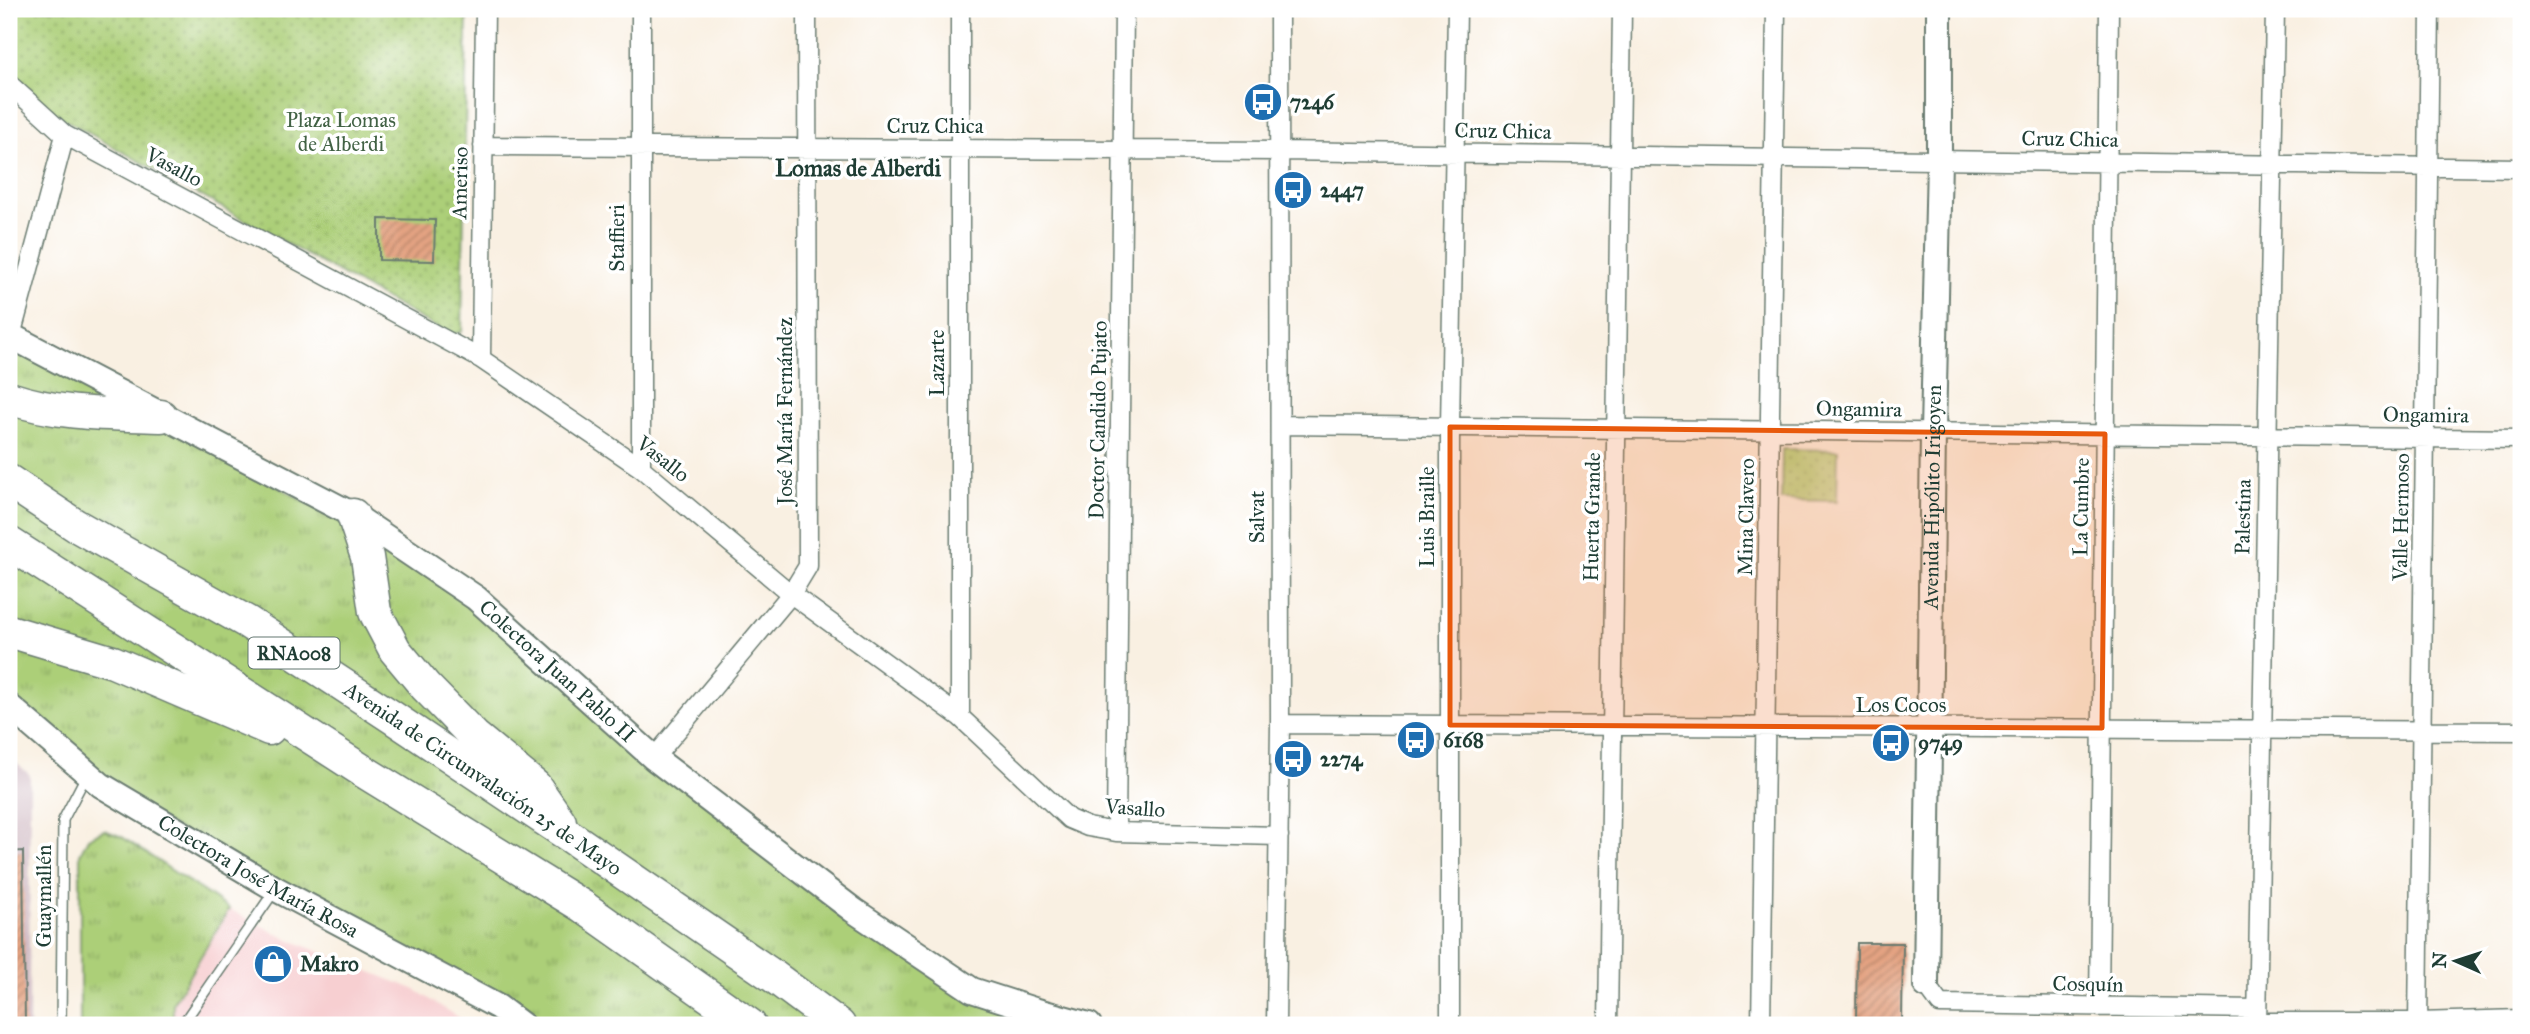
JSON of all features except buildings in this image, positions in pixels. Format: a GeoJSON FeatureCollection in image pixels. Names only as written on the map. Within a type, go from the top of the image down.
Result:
{"type":"FeatureCollection","features":[{"type":"Feature","properties":{"kind":"highway"},"geometry":{"type":"LineString","coordinates":[[9,398],[34,407],[69,413],[161,416]]}},
{"type":"Feature","properties":{"kind":"highway","name":"Avenida de Circunvalación 25 de Mayo"},"geometry":{"type":"LineString","coordinates":[[9,481],[75,525],[247,622],[571,837],[773,976],[839,1025]]}},
{"type":"Feature","properties":{"kind":"highway"},"geometry":{"type":"LineString","coordinates":[[353,515],[367,557],[375,612],[395,650],[425,687],[474,736],[535,786],[571,837]]}},
{"type":"Feature","properties":{"kind":"highway","name":"RNA008"},"geometry":{"type":"LineString","coordinates":[[9,543],[363,771],[582,906],[750,1025]]}},
{"type":"Feature","properties":{"kind":"highway"},"geometry":{"type":"LineString","coordinates":[[9,631],[113,662],[363,771]]}},
{"type":"Feature","properties":{"kind":"main road","name":"Avenida Hipólito Irigoyen"},"geometry":{"type":"LineString","coordinates":[[1926,985],[1939,9]]}},
{"type":"Feature","properties":{"kind":"main road","name":"Colectora Juan Pablo II"},"geometry":{"type":"LineString","coordinates":[[9,335],[353,515],[476,598],[654,758],[853,910],[972,990],[1089,1025]]}},
{"type":"Feature","properties":{"kind":"main road","name":"Colectora José María Rosa"},"geometry":{"type":"LineString","coordinates":[[9,706],[101,785],[276,889],[498,1007],[522,1025]]}},
{"type":"Feature","properties":{"kind":"street","name":"Ameriso"},"geometry":{"type":"LineString","coordinates":[[481,359],[485,9]]}},
{"type":"Feature","properties":{"kind":"street","name":"Staffieri"},"geometry":{"type":"LineString","coordinates":[[641,9],[641,468]]}},
{"type":"Feature","properties":{"kind":"street","name":"José María Fernández"},"geometry":{"type":"LineString","coordinates":[[654,758],[791,594],[808,566],[807,9]]}},
{"type":"Feature","properties":{"kind":"street","name":"Lazarte"},"geometry":{"type":"LineString","coordinates":[[960,9],[960,717]]}},
{"type":"Feature","properties":{"kind":"street","name":"Doctor Candido Pujato"},"geometry":{"type":"LineString","coordinates":[[1116,832],[1124,9]]}},
{"type":"Feature","properties":{"kind":"street","name":"Salvat"},"geometry":{"type":"LineString","coordinates":[[1276,1025],[1280,724],[1279,9]]}},
{"type":"Feature","properties":{"kind":"street","name":"Luis Braille"},"geometry":{"type":"LineString","coordinates":[[1450,1025],[1450,427],[1457,9]]}},
{"type":"Feature","properties":{"kind":"street","name":"Huerta Grande"},"geometry":{"type":"LineString","coordinates":[[1608,1025],[1622,9]]}},
{"type":"Feature","properties":{"kind":"street","name":"Mina Clavero"},"geometry":{"type":"LineString","coordinates":[[1761,1025],[1776,9]]}},
{"type":"Feature","properties":{"kind":"street","name":"La Cumbre"},"geometry":{"type":"LineString","coordinates":[[2099,1007],[2109,9]]}},
{"type":"Feature","properties":{"kind":"street","name":"Palestina"},"geometry":{"type":"LineString","coordinates":[[2257,1019],[2275,9]]}},
{"type":"Feature","properties":{"kind":"street","name":"Valle Hermoso"},"geometry":{"type":"LineString","coordinates":[[2418,1024],[2430,9]]}},
{"type":"Feature","properties":{"kind":"street","name":"Vasallo"},"geometry":{"type":"LineString","coordinates":[[9,84],[65,135],[481,359],[641,468],[791,594],[960,717],[1069,818],[1088,827],[1116,832],[1279,836]]}},
{"type":"Feature","properties":{"kind":"street"},"geometry":{"type":"LineString","coordinates":[[9,335],[65,135]]}},
{"type":"Feature","properties":{"kind":"street","name":"Cruz Chica"},"geometry":{"type":"LineString","coordinates":[[483,146],[1279,150],[2521,168]]}},
{"type":"Feature","properties":{"kind":"street","name":"Ongamira"},"geometry":{"type":"LineString","coordinates":[[1280,425],[2521,439]]}},
{"type":"Feature","properties":{"kind":"street","name":"Los Cocos"},"geometry":{"type":"LineString","coordinates":[[1280,724],[2521,731]]}},
{"type":"Feature","properties":{"kind":"street","name":"Cosquín"},"geometry":{"type":"LineString","coordinates":[[1926,985],[1940,1003],[2099,1007],[2257,1019],[2418,1024],[2521,1019]]}},
{"type":"Feature","properties":{"kind":"lane","name":"Guaymallén"},"geometry":{"type":"LineString","coordinates":[[61,1025],[63,820],[87,773]]}},
{"type":"Feature","properties":{"kind":"lane"},"geometry":{"type":"LineString","coordinates":[[184,1025],[276,889]]}},
{"type":"Feature","properties":{"kind":"highlighted area"},"geometry":{"type":"Polygon","coordinates":[[[1450,427],[2105,434],[2102,728],[1450,725],[1450,427]]]}},
{"type":"Feature","properties":{"kind":"shaded area"},"geometry":{"type":"Polygon","coordinates":[[[9,756],[30,775],[29,1025],[9,1025],[9,756]]]}},
{"type":"Feature","properties":{"kind":"shaded area","name":"Makro"},"geometry":{"type":"Polygon","coordinates":[[[229,909],[285,938],[414,989],[470,1025],[173,1025],[173,1003],[229,909]]]}},
{"type":"Feature","properties":{"kind":"shaded area"},"geometry":{"type":"Polygon","coordinates":[[[2013,1020],[2227,1021],[2232,1025],[2013,1025],[2013,1020]]]}},
{"type":"Feature","properties":{"kind":"green space","name":"Plaza Lomas de Alberdi"},"geometry":{"type":"Polygon","coordinates":[[[9,9],[467,9],[462,332],[450,335],[55,114],[9,71],[9,9]]]}},
{"type":"Feature","properties":{"kind":"green space"},"geometry":{"type":"Polygon","coordinates":[[[9,335],[476,598],[654,758],[972,990],[1089,1025],[522,1025],[101,785],[9,706],[9,335]]]}},
{"type":"Feature","properties":{"kind":"green space"},"geometry":{"type":"Polygon","coordinates":[[[1782,449],[1838,450],[1837,501],[1781,500],[1782,449]]]}},
{"type":"Feature","properties":{"kind":"green space"},"geometry":{"type":"Polygon","coordinates":[[[104,830],[122,837],[229,909],[173,1003],[173,1025],[80,1025],[80,854],[88,838],[104,830]]]}},
{"type":"Feature","properties":{"kind":"place","name":"7246"},"geometry":{"type":"Point","coordinates":[1263,102]}},
{"type":"Feature","properties":{"kind":"place","name":"2447"},"geometry":{"type":"Point","coordinates":[1293,190]}},
{"type":"Feature","properties":{"kind":"place","name":"6168"},"geometry":{"type":"Point","coordinates":[1416,740]}},
{"type":"Feature","properties":{"kind":"place","name":"9749"},"geometry":{"type":"Point","coordinates":[1891,743]}},
{"type":"Feature","properties":{"kind":"place","name":"2274"},"geometry":{"type":"Point","coordinates":[1293,759]}},
{"type":"Feature","properties":{"kind":"place","name":"Makro"},"geometry":{"type":"Point","coordinates":[273,964]}},
{"type":"Feature","properties":{"kind":"district","name":"Lomas de Alberdi"},"geometry":{"type":"Point","coordinates":[858,168]}}]}
